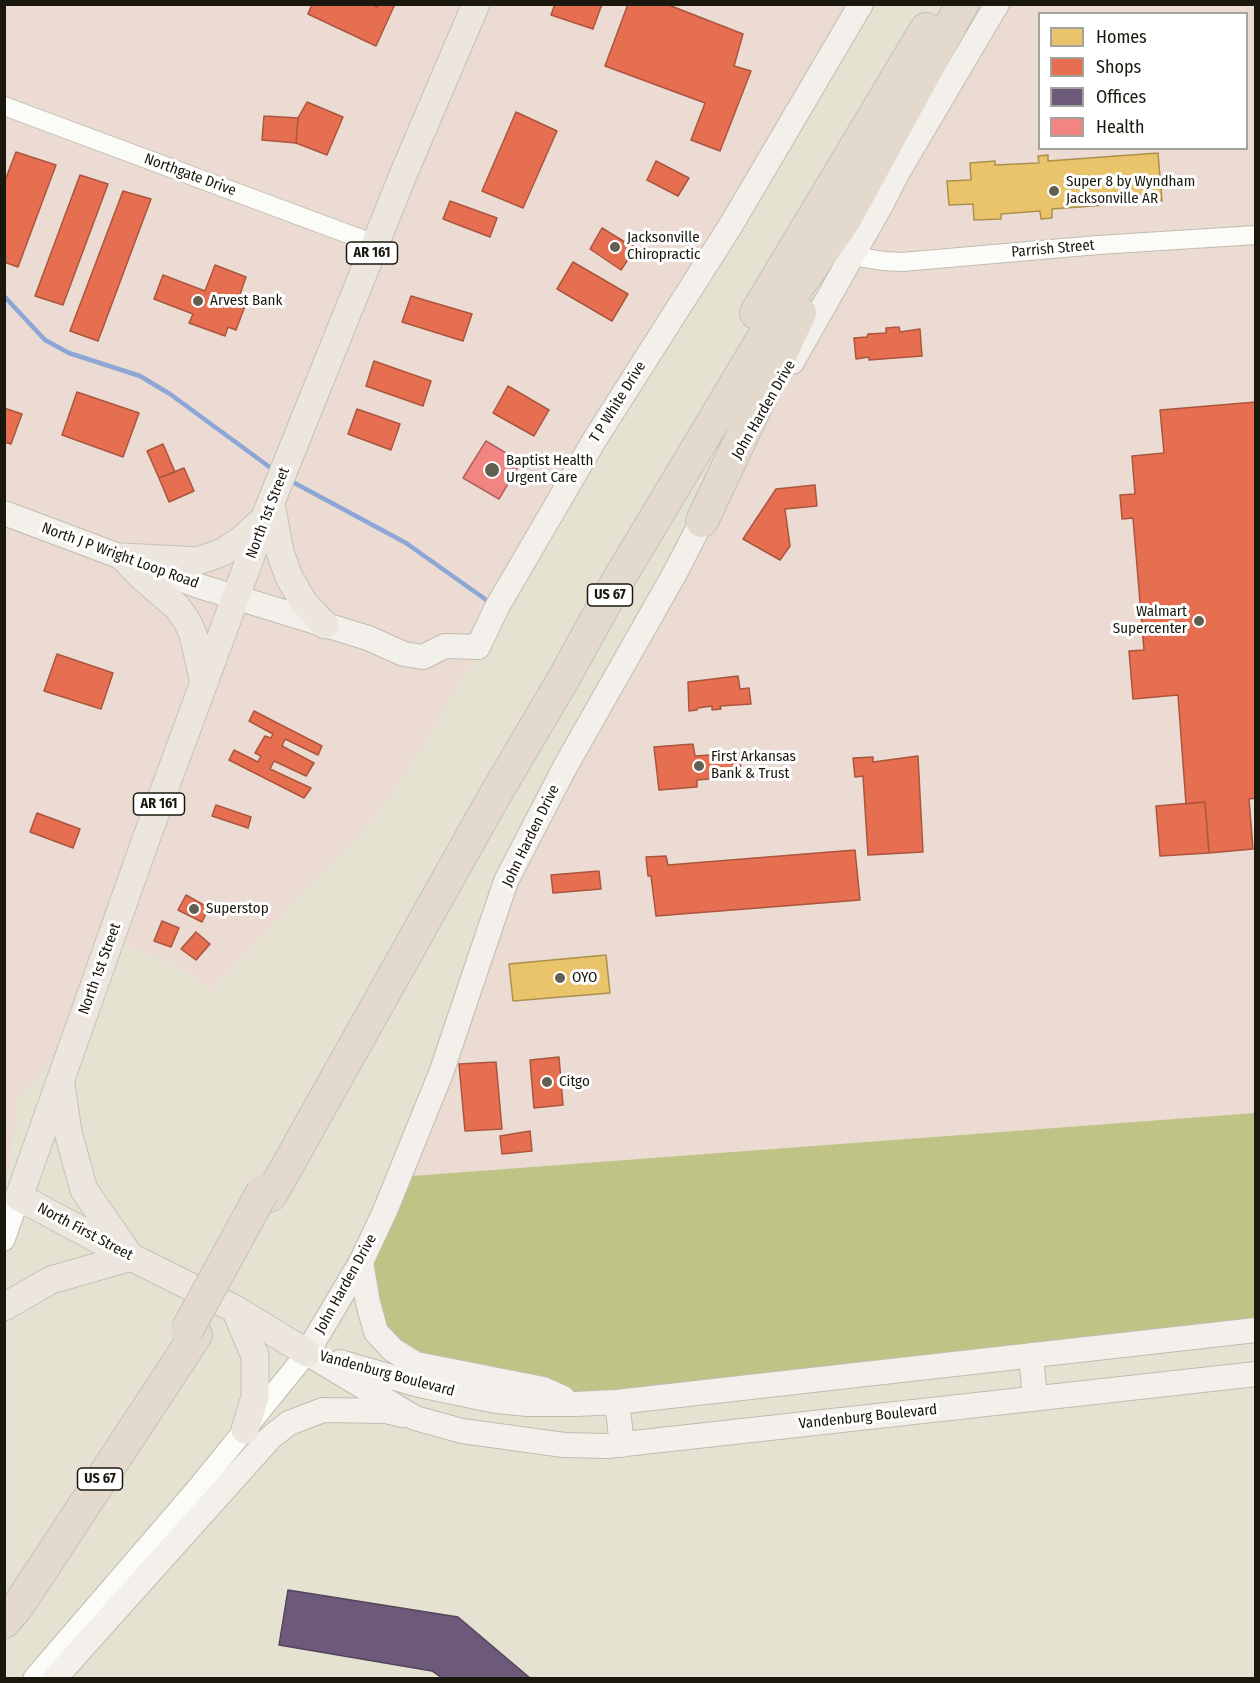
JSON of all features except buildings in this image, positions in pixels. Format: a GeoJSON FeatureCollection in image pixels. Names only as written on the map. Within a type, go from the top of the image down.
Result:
{"type":"FeatureCollection","features":[{"type":"Feature","properties":{"kind":"highway","name":"US 67"},"geometry":{"type":"LineString","coordinates":[[267,1193],[425,882],[518,717],[940,4]]}},
{"type":"Feature","properties":{"kind":"highway","name":"US 67"},"geometry":{"type":"LineString","coordinates":[[4,1622],[18,1606],[191,1332],[267,1193],[564,678],[614,587],[769,328],[845,219],[962,4]]}},
{"type":"Feature","properties":{"kind":"highway"},"geometry":{"type":"LineString","coordinates":[[702,521],[845,219]]}},
{"type":"Feature","properties":{"kind":"highway","name":"US 67"},"geometry":{"type":"LineString","coordinates":[[4,1597],[191,1332]]}},
{"type":"Feature","properties":{"kind":"main road","name":"North 1st Street"},"geometry":{"type":"LineString","coordinates":[[78,1028],[268,511],[375,244],[476,4]]}},
{"type":"Feature","properties":{"kind":"main road","name":"T P White Drive"},"geometry":{"type":"LineString","coordinates":[[235,598],[368,638],[404,654],[423,657],[445,646],[478,647],[496,607],[589,448],[731,225],[861,4]]}},
{"type":"Feature","properties":{"kind":"main road","name":"John Harden Drive"},"geometry":{"type":"LineString","coordinates":[[307,1353],[361,1262],[385,1211],[441,1073],[506,881],[565,767],[702,521],[898,172],[997,4]]}},
{"type":"Feature","properties":{"kind":"main road"},"geometry":{"type":"LineString","coordinates":[[268,511],[289,577],[304,603],[325,625]]}},
{"type":"Feature","properties":{"kind":"main road"},"geometry":{"type":"LineString","coordinates":[[123,557],[198,561],[223,552],[241,540],[268,511]]}},
{"type":"Feature","properties":{"kind":"main road","name":"North J P Wright Loop Road"},"geometry":{"type":"LineString","coordinates":[[4,513],[235,598]]}},
{"type":"Feature","properties":{"kind":"main road"},"geometry":{"type":"LineString","coordinates":[[123,557],[177,607],[187,621],[193,634],[204,683]]}},
{"type":"Feature","properties":{"kind":"main road","name":"North First Street"},"geometry":{"type":"LineString","coordinates":[[78,1028],[19,1197],[235,1309],[307,1353]]}},
{"type":"Feature","properties":{"kind":"main road"},"geometry":{"type":"LineString","coordinates":[[4,1307],[51,1280],[131,1257],[84,1190],[68,1132],[60,1080]]}},
{"type":"Feature","properties":{"kind":"main road"},"geometry":{"type":"LineString","coordinates":[[361,1262],[368,1304],[376,1332],[393,1350],[416,1364],[543,1389],[576,1404]]}},
{"type":"Feature","properties":{"kind":"main road"},"geometry":{"type":"LineString","coordinates":[[235,1309],[255,1356],[255,1397],[245,1430]]}},
{"type":"Feature","properties":{"kind":"main road","name":"Vandenburg Boulevard"},"geometry":{"type":"LineString","coordinates":[[307,1353],[418,1385],[496,1401],[576,1404],[617,1402],[1256,1330]]}},
{"type":"Feature","properties":{"kind":"main road","name":"Vandenburg Boulevard"},"geometry":{"type":"LineString","coordinates":[[307,1353],[415,1418],[462,1431],[564,1445],[622,1445],[1256,1374]]}},
{"type":"Feature","properties":{"kind":"main road"},"geometry":{"type":"LineString","coordinates":[[1030,1355],[1035,1398]]}},
{"type":"Feature","properties":{"kind":"main road"},"geometry":{"type":"LineString","coordinates":[[617,1402],[622,1445]]}},
{"type":"Feature","properties":{"kind":"main road"},"geometry":{"type":"LineString","coordinates":[[55,1678],[271,1437],[289,1423],[323,1410],[386,1411],[415,1418]]}},
{"type":"Feature","properties":{"kind":"street","name":"Northgate Drive"},"geometry":{"type":"LineString","coordinates":[[4,106],[375,244]]}},
{"type":"Feature","properties":{"kind":"street","name":"Parrish Street"},"geometry":{"type":"LineString","coordinates":[[852,256],[902,262],[1098,245],[1256,235]]}},
{"type":"Feature","properties":{"kind":"street"},"geometry":{"type":"LineString","coordinates":[[4,1240],[19,1197]]}},
{"type":"Feature","properties":{"kind":"street","name":"John Harden Drive"},"geometry":{"type":"LineString","coordinates":[[34,1678],[195,1491],[307,1353]]}},
{"type":"Feature","properties":{"kind":"shaded area"},"geometry":{"type":"Polygon","coordinates":[[[5,5],[861,5],[478,647],[448,703],[389,798],[363,830],[210,990],[192,974],[166,960],[111,940],[79,1028],[18,1098],[5,1200],[5,5]]]}},
{"type":"Feature","properties":{"kind":"shaded area"},"geometry":{"type":"Polygon","coordinates":[[[997,5],[1255,5],[1255,1113],[398,1177],[539,816],[997,5]]]}},
{"type":"Feature","properties":{"kind":"green space"},"geometry":{"type":"Polygon","coordinates":[[[1255,1113],[1255,1330],[576,1404],[380,1341],[369,1247],[398,1177],[1255,1113]]]}},
{"type":"Feature","properties":{"kind":"waterway"},"geometry":{"type":"LineString","coordinates":[[4,296],[45,340],[69,353],[140,376],[170,394],[275,471]]}},
{"type":"Feature","properties":{"kind":"waterway"},"geometry":{"type":"LineString","coordinates":[[289,480],[406,543],[492,604]]}},
{"type":"Feature","properties":{"kind":"place","name":"Super 8 by Wyndham Jacksonville AR"},"geometry":{"type":"Point","coordinates":[1054,191]}},
{"type":"Feature","properties":{"kind":"place","name":"Jacksonville Chiropractic"},"geometry":{"type":"Point","coordinates":[615,247]}},
{"type":"Feature","properties":{"kind":"place","name":"Arvest Bank"},"geometry":{"type":"Point","coordinates":[198,301]}},
{"type":"Feature","properties":{"kind":"place","name":"Baptist Health Urgent Care"},"geometry":{"type":"Point","coordinates":[492,470]}},
{"type":"Feature","properties":{"kind":"place","name":"Walmart Supercenter"},"geometry":{"type":"Point","coordinates":[1199,621]}},
{"type":"Feature","properties":{"kind":"place","name":"First Arkansas Bank & Trust"},"geometry":{"type":"Point","coordinates":[699,766]}},
{"type":"Feature","properties":{"kind":"place","name":"Superstop"},"geometry":{"type":"Point","coordinates":[194,909]}},
{"type":"Feature","properties":{"kind":"place","name":"OYO"},"geometry":{"type":"Point","coordinates":[560,978]}},
{"type":"Feature","properties":{"kind":"place","name":"Citgo"},"geometry":{"type":"Point","coordinates":[547,1082]}}]}
